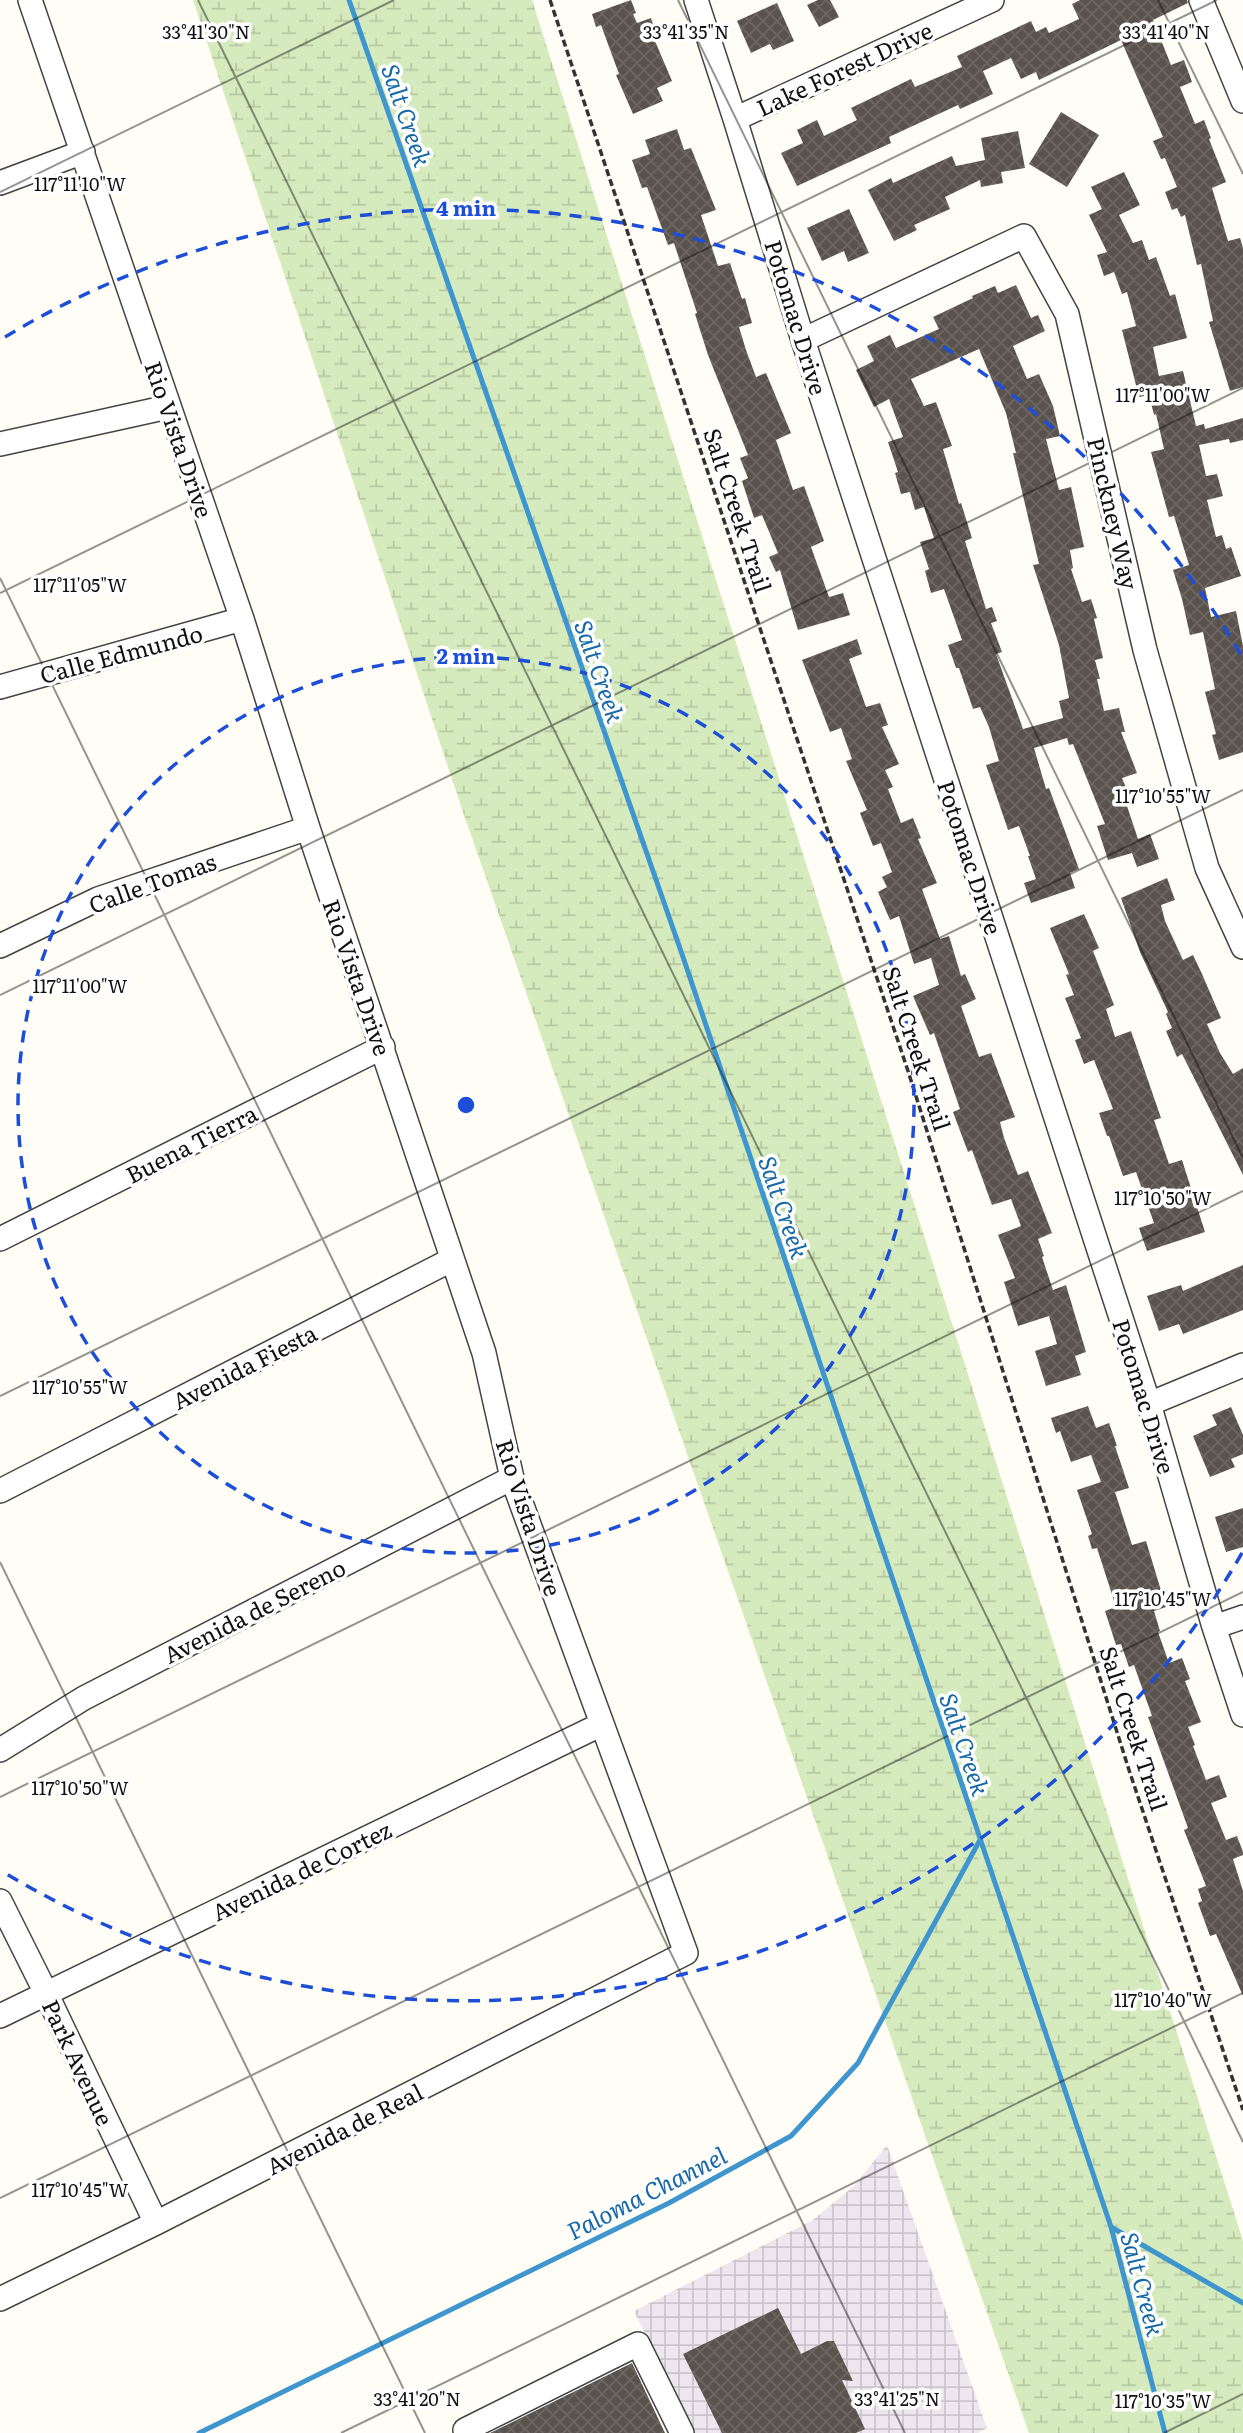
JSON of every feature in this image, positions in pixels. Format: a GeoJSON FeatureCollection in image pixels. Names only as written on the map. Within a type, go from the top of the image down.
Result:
{"type":"FeatureCollection","features":[{"type":"Feature","properties":{"kind":"street","name":"Rio Vista Drive"},"geometry":{"type":"LineString","coordinates":[[30,0],[242,619],[308,828],[484,1353],[512,1478],[686,1953]]}},
{"type":"Feature","properties":{"kind":"street","name":"Potomac Drive"},"geometry":{"type":"LineString","coordinates":[[696,0],[803,340],[1149,1404],[1214,1627],[1243,1715]]}},
{"type":"Feature","properties":{"kind":"street","name":"Lake Forest Drive"},"geometry":{"type":"LineString","coordinates":[[735,119],[992,0]]}},
{"type":"Feature","properties":{"kind":"street"},"geometry":{"type":"LineString","coordinates":[[1201,0],[1243,101]]}},
{"type":"Feature","properties":{"kind":"street"},"geometry":{"type":"LineString","coordinates":[[0,183],[83,152]]}},
{"type":"Feature","properties":{"kind":"street","name":"Pinckney Way"},"geometry":{"type":"LineString","coordinates":[[803,340],[1024,236],[1067,314],[1145,650],[1207,868],[1243,947]]}},
{"type":"Feature","properties":{"kind":"street"},"geometry":{"type":"LineString","coordinates":[[0,444],[168,407]]}},
{"type":"Feature","properties":{"kind":"street","name":"Calle Edmundo"},"geometry":{"type":"LineString","coordinates":[[0,687],[242,619]]}},
{"type":"Feature","properties":{"kind":"street","name":"Calle Tomas"},"geometry":{"type":"LineString","coordinates":[[0,946],[98,899],[308,828]]}},
{"type":"Feature","properties":{"kind":"street","name":"Buena Tierra"},"geometry":{"type":"LineString","coordinates":[[0,1239],[383,1047]]}},
{"type":"Feature","properties":{"kind":"street","name":"Avenida Fiesta"},"geometry":{"type":"LineString","coordinates":[[0,1491],[452,1260]]}},
{"type":"Feature","properties":{"kind":"street"},"geometry":{"type":"LineString","coordinates":[[1149,1404],[1243,1365]]}},
{"type":"Feature","properties":{"kind":"street","name":"Avenida de Sereno"},"geometry":{"type":"LineString","coordinates":[[0,1750],[84,1698],[512,1478]]}},
{"type":"Feature","properties":{"kind":"street"},"geometry":{"type":"LineString","coordinates":[[1214,1627],[1243,1618]]}},
{"type":"Feature","properties":{"kind":"street","name":"Avenida de Cortez"},"geometry":{"type":"LineString","coordinates":[[0,2016],[602,1724]]}},
{"type":"Feature","properties":{"kind":"street","name":"Park Avenue"},"geometry":{"type":"LineString","coordinates":[[0,1901],[156,2223]]}},
{"type":"Feature","properties":{"kind":"street","name":"Avenida de Real"},"geometry":{"type":"LineString","coordinates":[[0,2299],[156,2223],[686,1953]]}},
{"type":"Feature","properties":{"kind":"street"},"geometry":{"type":"LineString","coordinates":[[466,2433],[464,2430],[638,2344],[681,2433]]}},
{"type":"Feature","properties":{"kind":"path","name":"Salt Creek Trail"},"geometry":{"type":"LineString","coordinates":[[550,0],[908,1071],[1133,1783],[1243,2110]]}},
{"type":"Feature","properties":{"kind":"shaded area"},"geometry":{"type":"Polygon","coordinates":[[[887,2145],[987,2428],[978,2433],[694,2433],[634,2311],[813,2220],[854,2186],[887,2145]]]}},
{"type":"Feature","properties":{"kind":"green space"},"geometry":{"type":"Polygon","coordinates":[[[193,0],[532,0],[1243,2241],[1243,2433],[1029,2433],[463,812],[193,0]]]}},
{"type":"Feature","properties":{"kind":"building"},"geometry":{"type":"Polygon","coordinates":[[[631,0],[637,23],[651,18],[658,40],[655,41],[672,81],[657,88],[663,101],[633,114],[616,75],[619,74],[601,25],[596,27],[592,14],[631,0]]]}},
{"type":"Feature","properties":{"kind":"building"},"geometry":{"type":"Polygon","coordinates":[[[818,0],[830,0],[839,17],[819,27],[807,5],[818,0]]]}},
{"type":"Feature","properties":{"kind":"building"},"geometry":{"type":"Polygon","coordinates":[[[1080,0],[1187,0],[1188,3],[1153,20],[1171,65],[1184,60],[1192,82],[1180,87],[1195,124],[1204,120],[1226,182],[1212,188],[1228,241],[1240,238],[1243,248],[1243,387],[1230,391],[1209,322],[1213,321],[1201,264],[1197,265],[1185,215],[1181,217],[1177,208],[1172,210],[1165,192],[1177,187],[1165,158],[1161,159],[1153,141],[1163,137],[1121,40],[1039,80],[1036,72],[1021,79],[1011,58],[983,71],[993,94],[960,109],[958,105],[889,137],[891,143],[797,186],[781,153],[803,143],[797,130],[817,120],[824,136],[857,120],[851,108],[911,79],[915,87],[962,67],[957,56],[1031,21],[1036,32],[1046,27],[1049,33],[1079,19],[1072,4],[1080,0]]]}},
{"type":"Feature","properties":{"kind":"building"},"geometry":{"type":"Polygon","coordinates":[[[777,3],[794,41],[773,50],[770,44],[751,53],[737,21],[777,3]]]}},
{"type":"Feature","properties":{"kind":"building"},"geometry":{"type":"Polygon","coordinates":[[[1061,112],[1099,135],[1067,187],[1029,164],[1061,112]]]}},
{"type":"Feature","properties":{"kind":"building"},"geometry":{"type":"Polygon","coordinates":[[[677,129],[684,150],[691,148],[716,210],[701,215],[718,266],[730,263],[742,299],[745,298],[752,323],[739,327],[756,377],[766,373],[791,433],[776,440],[793,490],[804,486],[824,541],[811,547],[829,597],[843,593],[850,615],[798,630],[780,570],[776,572],[769,557],[778,553],[762,515],[754,518],[742,481],[748,478],[740,458],[748,455],[708,355],[674,243],[668,245],[647,187],[642,188],[632,160],[650,154],[645,140],[677,129]]]}},
{"type":"Feature","properties":{"kind":"building"},"geometry":{"type":"Polygon","coordinates":[[[1018,131],[1025,168],[1001,172],[1003,183],[981,187],[980,180],[945,197],[950,209],[914,225],[917,230],[894,241],[868,190],[891,178],[893,183],[952,156],[956,166],[985,160],[981,138],[1018,131]]]}},
{"type":"Feature","properties":{"kind":"building"},"geometry":{"type":"Polygon","coordinates":[[[1124,172],[1140,205],[1119,215],[1133,243],[1142,240],[1149,260],[1156,257],[1170,296],[1175,294],[1187,338],[1153,347],[1159,376],[1183,371],[1196,426],[1204,424],[1205,429],[1243,418],[1243,440],[1230,443],[1229,439],[1199,445],[1206,476],[1217,474],[1223,496],[1207,500],[1216,537],[1222,535],[1226,549],[1231,547],[1241,576],[1205,588],[1211,617],[1236,611],[1243,646],[1243,752],[1219,760],[1212,735],[1216,734],[1205,692],[1215,689],[1203,632],[1190,635],[1173,570],[1189,565],[1174,516],[1169,517],[1151,452],[1164,449],[1149,395],[1139,397],[1122,330],[1136,326],[1127,292],[1122,294],[1114,272],[1104,276],[1097,255],[1107,252],[1089,215],[1102,209],[1091,187],[1124,172]]]}},
{"type":"Feature","properties":{"kind":"building"},"geometry":{"type":"Polygon","coordinates":[[[849,209],[869,253],[848,262],[844,251],[822,261],[807,228],[849,209]]]}},
{"type":"Feature","properties":{"kind":"building"},"geometry":{"type":"Polygon","coordinates":[[[1016,285],[1031,318],[1038,315],[1045,331],[1013,346],[1027,379],[1039,374],[1053,406],[1060,436],[1046,439],[1059,490],[1071,487],[1084,547],[1070,550],[1071,569],[1082,602],[1091,599],[1097,618],[1094,619],[1103,658],[1095,660],[1104,711],[1119,708],[1125,732],[1121,732],[1137,773],[1122,778],[1129,795],[1124,797],[1138,839],[1150,834],[1159,859],[1137,867],[1132,853],[1108,860],[1097,826],[1105,824],[1073,744],[1069,745],[1067,738],[1034,748],[1046,789],[1049,788],[1079,869],[1070,873],[1075,888],[1031,903],[1024,883],[1036,879],[1030,856],[1019,826],[1008,830],[986,765],[999,761],[989,727],[980,707],[973,709],[948,645],[962,640],[944,589],[931,593],[925,571],[929,569],[920,542],[934,538],[924,507],[915,510],[910,492],[901,494],[895,473],[898,472],[888,442],[903,437],[889,399],[874,407],[856,370],[874,361],[867,346],[890,335],[896,348],[939,329],[933,317],[995,286],[998,293],[1016,285]],[[979,349],[911,379],[924,406],[936,402],[952,446],[943,449],[972,538],[965,541],[986,609],[992,607],[997,621],[991,623],[1002,652],[996,654],[1023,729],[1063,718],[1059,701],[1069,698],[1059,645],[1033,565],[1039,564],[1006,413],[979,349]]]}},
{"type":"Feature","properties":{"kind":"building"},"geometry":{"type":"Polygon","coordinates":[[[857,639],[862,654],[849,659],[866,707],[880,703],[888,725],[882,727],[899,764],[885,770],[893,787],[888,789],[901,823],[913,818],[921,838],[918,839],[937,883],[922,889],[940,939],[949,936],[961,976],[965,974],[976,999],[961,1006],[979,1057],[991,1053],[1015,1117],[1000,1122],[1004,1138],[1018,1175],[1028,1171],[1052,1233],[1038,1239],[1044,1256],[1042,1257],[1053,1290],[1066,1285],[1086,1352],[1075,1356],[1081,1375],[1046,1386],[1035,1351],[1057,1344],[1049,1316],[1018,1326],[1004,1282],[1015,1278],[998,1235],[1021,1226],[1011,1199],[992,1205],[972,1150],[968,1152],[953,1112],[960,1109],[934,1033],[930,1035],[913,996],[939,985],[931,958],[914,964],[899,916],[890,920],[878,892],[887,887],[882,877],[892,872],[881,843],[873,846],[860,813],[867,810],[846,761],[852,759],[841,728],[830,732],[802,660],[857,639]]]}},
{"type":"Feature","properties":{"kind":"building"},"geometry":{"type":"Polygon","coordinates":[[[1167,878],[1175,900],[1161,905],[1165,921],[1183,960],[1193,955],[1221,1018],[1207,1024],[1220,1053],[1233,1074],[1243,1068],[1243,1175],[1182,1054],[1177,1057],[1166,1031],[1172,1028],[1166,1014],[1168,1012],[1140,952],[1121,898],[1167,878]]]}},
{"type":"Feature","properties":{"kind":"building"},"geometry":{"type":"Polygon","coordinates":[[[1084,914],[1099,948],[1093,951],[1114,1005],[1106,1009],[1115,1037],[1131,1031],[1161,1118],[1154,1120],[1169,1164],[1182,1160],[1205,1232],[1147,1251],[1139,1228],[1154,1223],[1136,1172],[1123,1176],[1107,1136],[1099,1113],[1113,1109],[1094,1060],[1084,1064],[1075,1040],[1081,1038],[1065,998],[1074,995],[1066,975],[1069,974],[1050,928],[1084,914]]]}},
{"type":"Feature","properties":{"kind":"building"},"geometry":{"type":"Polygon","coordinates":[[[1243,1265],[1243,1310],[1183,1334],[1179,1324],[1159,1331],[1147,1296],[1181,1285],[1183,1291],[1243,1265]]]}},
{"type":"Feature","properties":{"kind":"building"},"geometry":{"type":"Polygon","coordinates":[[[1088,1406],[1096,1428],[1109,1423],[1117,1446],[1129,1488],[1115,1492],[1132,1545],[1146,1541],[1166,1607],[1154,1611],[1160,1631],[1158,1632],[1169,1663],[1182,1658],[1190,1679],[1185,1681],[1201,1722],[1188,1727],[1195,1745],[1193,1746],[1206,1780],[1219,1775],[1227,1797],[1211,1803],[1226,1840],[1237,1836],[1243,1852],[1243,1855],[1233,1859],[1243,1891],[1243,1996],[1216,1934],[1210,1936],[1198,1903],[1202,1901],[1198,1889],[1206,1886],[1184,1830],[1188,1828],[1148,1717],[1152,1716],[1134,1665],[1129,1667],[1121,1644],[1116,1645],[1105,1611],[1116,1607],[1097,1548],[1092,1549],[1088,1536],[1092,1534],[1077,1490],[1101,1482],[1091,1455],[1071,1462],[1060,1431],[1056,1433],[1051,1418],[1088,1406]]]}},
{"type":"Feature","properties":{"kind":"building"},"geometry":{"type":"Polygon","coordinates":[[[1231,1407],[1243,1435],[1243,1454],[1231,1459],[1235,1467],[1210,1477],[1193,1436],[1217,1425],[1212,1415],[1231,1407]]]}},
{"type":"Feature","properties":{"kind":"building"},"geometry":{"type":"Polygon","coordinates":[[[1243,1508],[1243,1547],[1226,1552],[1215,1517],[1243,1508]]]}},
{"type":"Feature","properties":{"kind":"building"},"geometry":{"type":"Polygon","coordinates":[[[778,2308],[801,2354],[827,2341],[834,2341],[853,2381],[842,2380],[865,2429],[856,2433],[722,2433],[683,2354],[778,2308]]]}},
{"type":"Feature","properties":{"kind":"building"},"geometry":{"type":"Polygon","coordinates":[[[632,2363],[665,2433],[490,2433],[632,2363]]]}},
{"type":"Feature","properties":{"kind":"waterway","name":"Salt Creek"},"geometry":{"type":"LineString","coordinates":[[349,0],[683,957],[1111,2227],[1165,2433]]}},
{"type":"Feature","properties":{"kind":"waterway","name":"Paloma Channel"},"geometry":{"type":"LineString","coordinates":[[199,2433],[669,2203],[791,2136],[858,2063],[980,1840]]}},
{"type":"Feature","properties":{"kind":"waterway"},"geometry":{"type":"LineString","coordinates":[[1111,2227],[1243,2303]]}}]}
